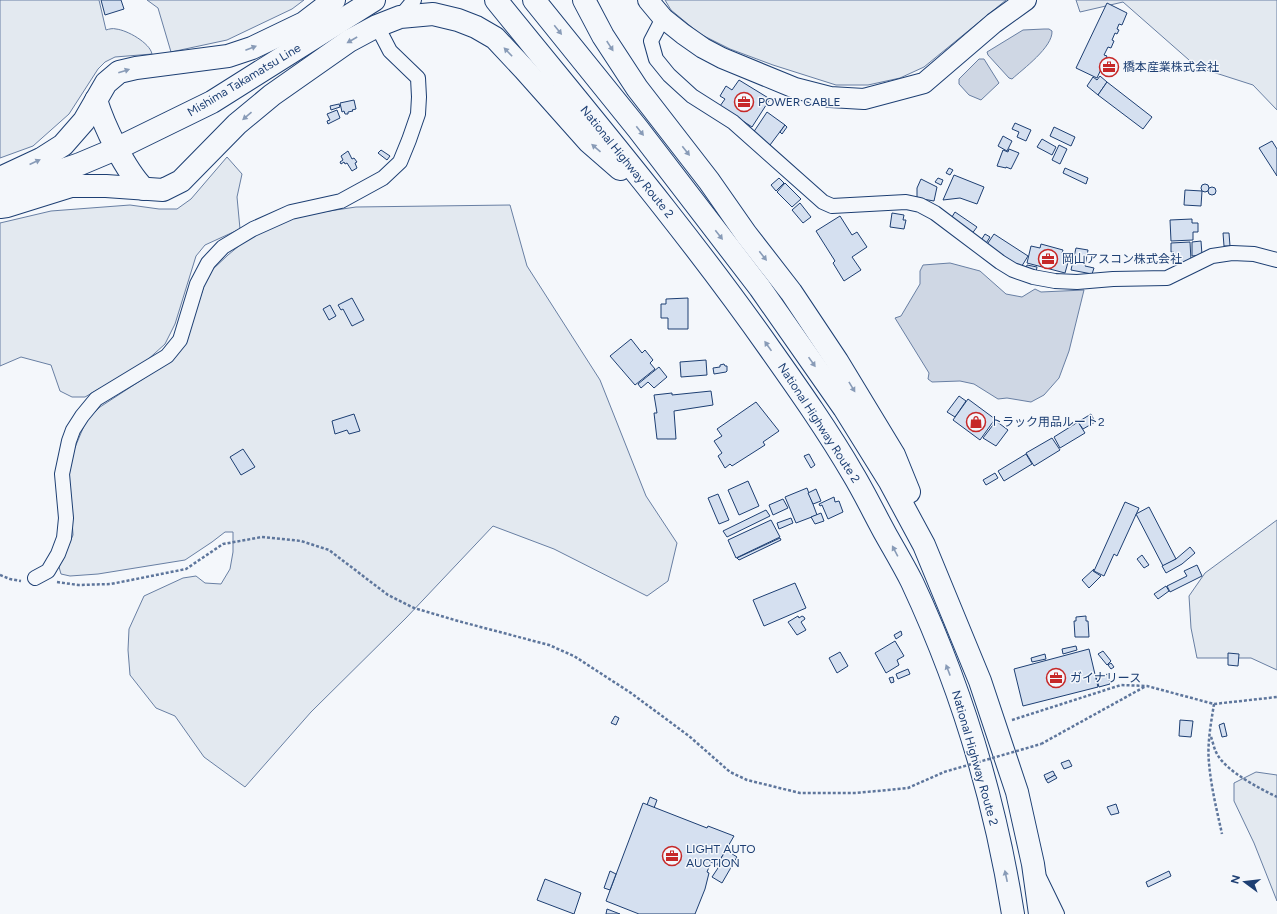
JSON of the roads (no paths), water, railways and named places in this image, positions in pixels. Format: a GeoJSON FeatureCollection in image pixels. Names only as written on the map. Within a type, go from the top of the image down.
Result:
{"type":"FeatureCollection","features":[{"type":"Feature","properties":{"kind":"main road"},"geometry":{"type":"LineString","coordinates":[[0,178],[41,159],[63,145],[84,121],[106,84],[119,72],[136,68],[228,56],[252,48],[304,23],[334,0]]}},
{"type":"Feature","properties":{"kind":"main road","name":"Mishima Takamatsu Line"},"geometry":{"type":"LineString","coordinates":[[0,185],[42,177],[80,164],[118,148],[212,102],[374,0]]}},
{"type":"Feature","properties":{"kind":"main road","name":"National Highway Route 2"},"geometry":{"type":"LineString","coordinates":[[496,0],[667,211],[729,292],[808,402],[854,475],[911,582],[937,641],[965,714],[985,784],[1007,879],[1013,914]]}},
{"type":"Feature","properties":{"kind":"main road"},"geometry":{"type":"LineString","coordinates":[[534,0],[638,129],[760,288],[844,408],[890,482],[924,545],[980,681],[1017,792],[1033,864],[1040,914]]}},
{"type":"Feature","properties":{"kind":"main road"},"geometry":{"type":"LineString","coordinates":[[584,0],[603,36],[637,88],[709,181],[746,234],[791,292],[837,361],[894,455],[912,498],[924,545]]}},
{"type":"Feature","properties":{"kind":"main road"},"geometry":{"type":"LineString","coordinates":[[0,207],[8,206],[71,186],[106,186],[163,190],[181,180],[238,124],[272,95],[349,41],[377,26],[400,17],[433,14],[458,20],[476,27],[494,38],[524,69],[589,142],[667,211]]}},
{"type":"Feature","properties":{"kind":"main road"},"geometry":{"type":"LineString","coordinates":[[96,100],[100,112],[135,180],[144,189]]}},
{"type":"Feature","properties":{"kind":"main road","name":"Mishima Takamatsu Line"},"geometry":{"type":"LineString","coordinates":[[0,200],[42,177]]}},
{"type":"Feature","properties":{"kind":"street"},"geometry":{"type":"LineString","coordinates":[[400,17],[414,0]]}},
{"type":"Feature","properties":{"kind":"street"},"geometry":{"type":"LineString","coordinates":[[648,0],[663,18],[703,48],[722,58],[795,88],[830,98],[864,98],[924,83],[994,23],[1026,0]]}},
{"type":"Feature","properties":{"kind":"street"},"geometry":{"type":"LineString","coordinates":[[663,18],[651,41],[656,59],[668,75],[692,96],[733,122],[823,202],[832,206],[906,202],[920,204],[935,213],[1000,262],[1013,270],[1033,277],[1055,281],[1077,282],[1113,279],[1167,278],[1212,256],[1232,252],[1254,254],[1277,260]]}},
{"type":"Feature","properties":{"kind":"street"},"geometry":{"type":"LineString","coordinates":[[35,578],[48,571],[58,554],[64,538],[66,518],[62,474],[65,457],[73,430],[96,400],[168,356],[180,340],[197,284],[208,263],[224,247],[253,229],[291,212],[341,201],[383,178],[400,162],[418,114],[418,78],[390,51],[377,26]]}},
{"type":"Feature","properties":{"kind":"street"},"geometry":{"type":"LineString","coordinates":[[1033,864],[1058,914]]}},
{"type":"Feature","properties":{"kind":"place","name":"橋本産業株式会社"},"geometry":{"type":"Point","coordinates":[1109,67]}},
{"type":"Feature","properties":{"kind":"place","name":"POWER CABLE"},"geometry":{"type":"Point","coordinates":[744,102]}},
{"type":"Feature","properties":{"kind":"place","name":"岡山アスコン株式会社"},"geometry":{"type":"Point","coordinates":[1048,259]}},
{"type":"Feature","properties":{"kind":"place","name":"トラック用品ルート2"},"geometry":{"type":"Point","coordinates":[976,422]}},
{"type":"Feature","properties":{"kind":"place","name":"ガイナリース"},"geometry":{"type":"Point","coordinates":[1056,678]}},
{"type":"Feature","properties":{"kind":"place","name":"LIGHT AUTO AUCTION"},"geometry":{"type":"Point","coordinates":[672,856]}}]}
